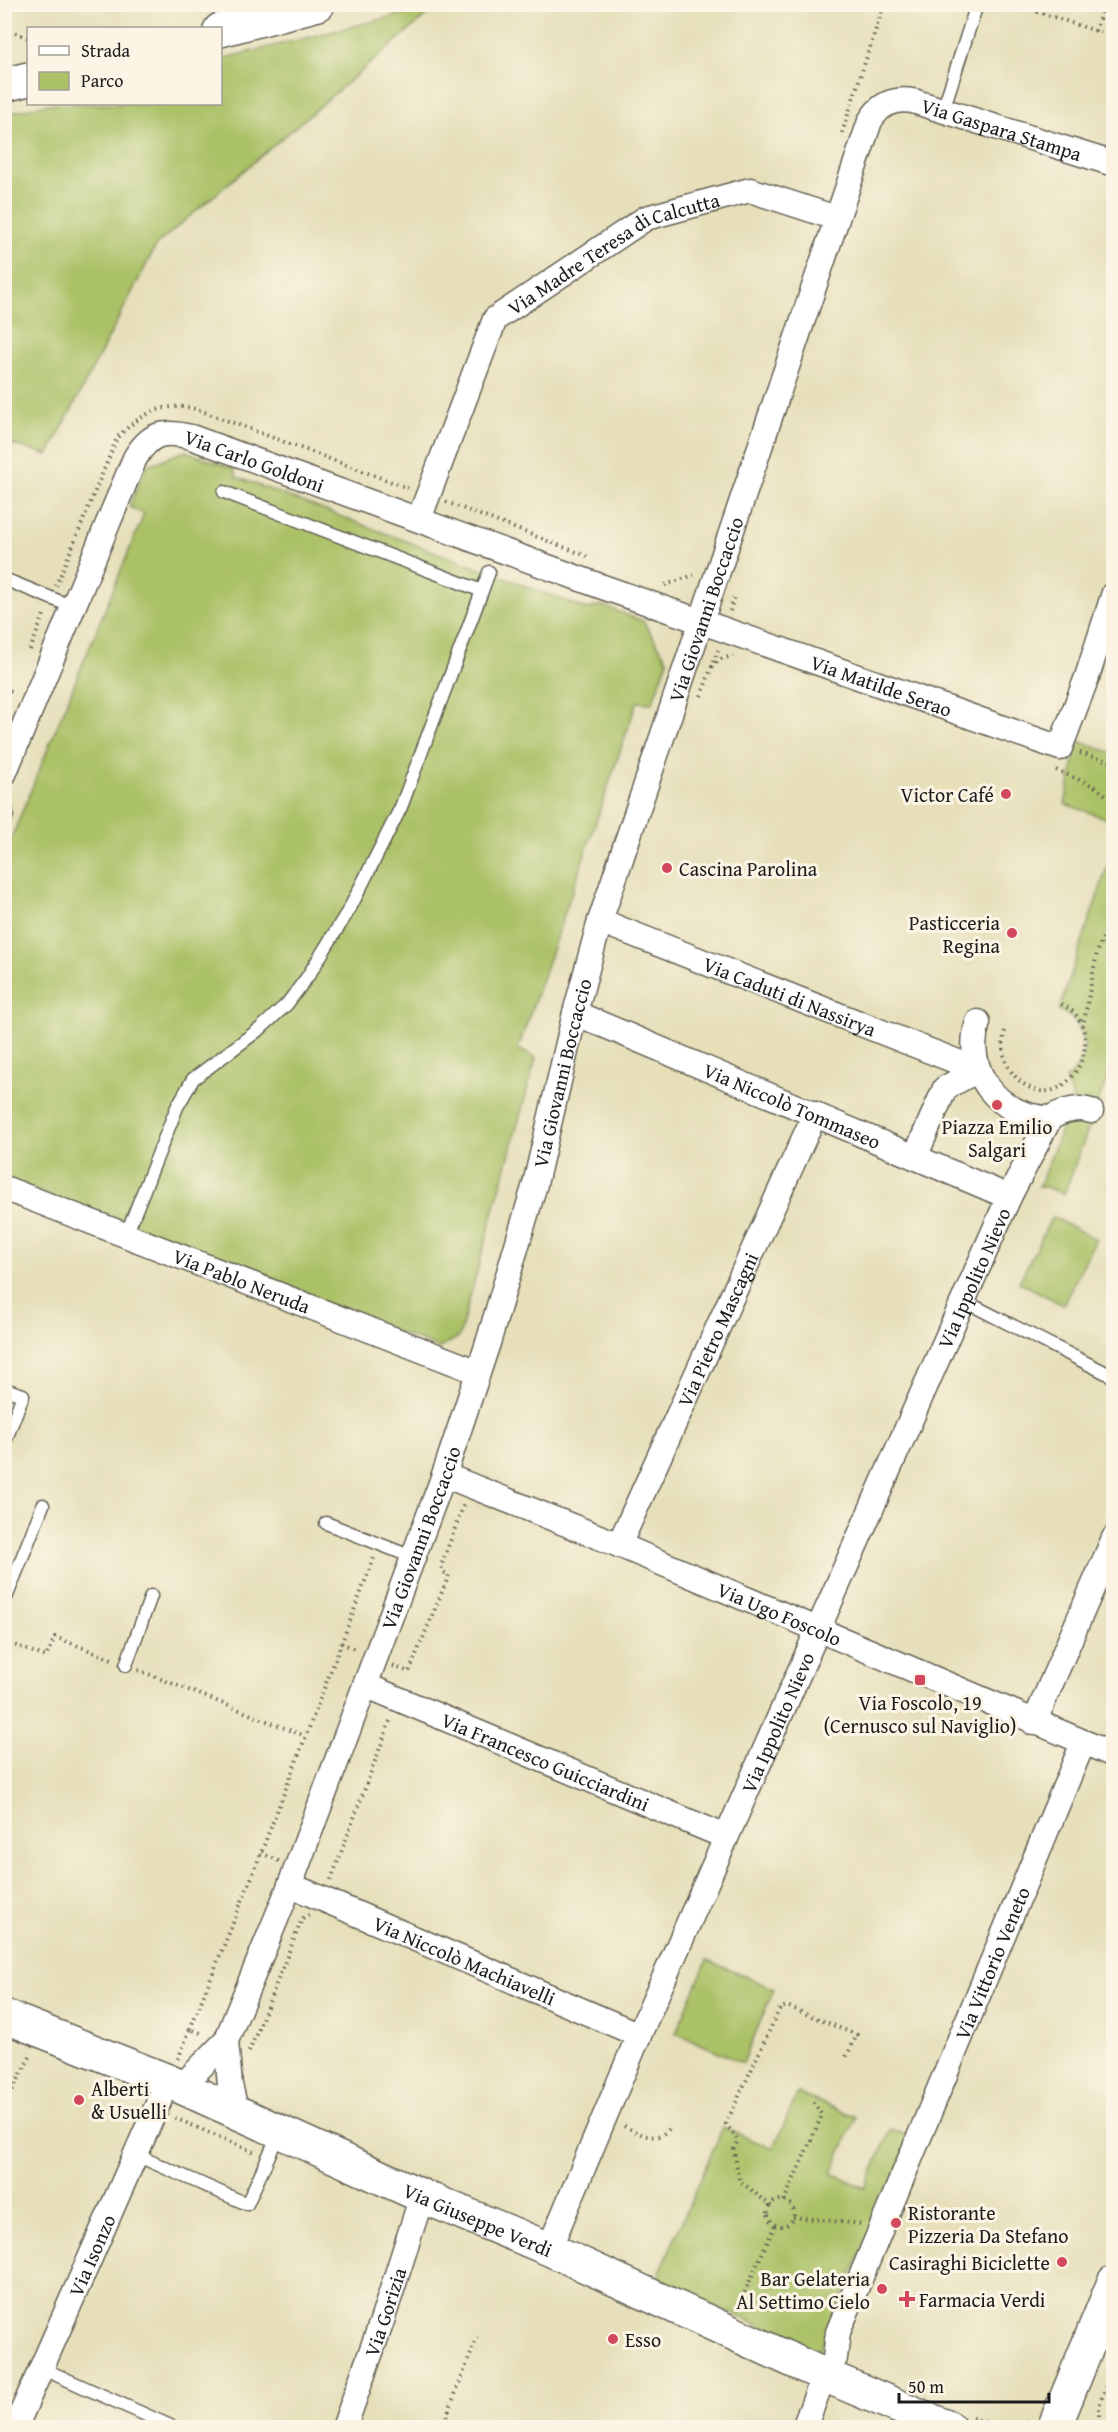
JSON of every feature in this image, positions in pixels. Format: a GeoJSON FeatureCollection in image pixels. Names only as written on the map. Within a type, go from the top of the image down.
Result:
{"type":"FeatureCollection","features":[{"type":"Feature","properties":{"kind":"street"},"geometry":{"type":"LineString","coordinates":[[222,29],[318,4]]}},
{"type":"Feature","properties":{"kind":"street"},"geometry":{"type":"LineString","coordinates":[[4,86],[27,79]]}},
{"type":"Feature","properties":{"kind":"street","name":"Via Gaspara Stampa"},"geometry":{"type":"LineString","coordinates":[[888,103],[903,100],[943,110],[1113,164]]}},
{"type":"Feature","properties":{"kind":"street","name":"Via Giovanni Boccaccio"},"geometry":{"type":"LineString","coordinates":[[237,2113],[230,2085],[226,2041],[290,1885],[444,1475],[535,1184],[575,1013],[600,921],[870,121],[876,112],[888,103]]}},
{"type":"Feature","properties":{"kind":"street","name":"Via Madre Teresa di Calcutta"},"geometry":{"type":"LineString","coordinates":[[419,519],[495,319],[646,218],[750,190],[837,218]]}},
{"type":"Feature","properties":{"kind":"street","name":"Via Carlo Goldoni"},"geometry":{"type":"LineString","coordinates":[[4,774],[135,458],[142,446],[163,433],[191,437],[702,622]]}},
{"type":"Feature","properties":{"kind":"street"},"geometry":{"type":"LineString","coordinates":[[1060,748],[1087,677],[1113,592]]}},
{"type":"Feature","properties":{"kind":"street","name":"Via Matilde Serao"},"geometry":{"type":"LineString","coordinates":[[702,622],[1060,748]]}},
{"type":"Feature","properties":{"kind":"street","name":"Via Caduti di Nassirya"},"geometry":{"type":"LineString","coordinates":[[600,921],[978,1070]]}},
{"type":"Feature","properties":{"kind":"street","name":"Via Niccolò Tommaseo"},"geometry":{"type":"LineString","coordinates":[[575,1013],[1009,1197]]}},
{"type":"Feature","properties":{"kind":"street"},"geometry":{"type":"LineString","coordinates":[[978,1022],[974,1043],[978,1070],[990,1091],[1007,1107],[1024,1115],[1050,1118],[1077,1109],[1091,1111]]}},
{"type":"Feature","properties":{"kind":"street"},"geometry":{"type":"LineString","coordinates":[[915,1157],[945,1088],[978,1070]]}},
{"type":"Feature","properties":{"kind":"street","name":"Via Pietro Mascagni"},"geometry":{"type":"LineString","coordinates":[[619,1545],[815,1114]]}},
{"type":"Feature","properties":{"kind":"street"},"geometry":{"type":"LineString","coordinates":[[1009,1197],[1050,1118]]}},
{"type":"Feature","properties":{"kind":"street","name":"Via Pablo Neruda"},"geometry":{"type":"LineString","coordinates":[[4,1188],[478,1372]]}},
{"type":"Feature","properties":{"kind":"street","name":"Via Ippolito Nievo"},"geometry":{"type":"LineString","coordinates":[[549,2249],[639,2035],[1009,1197]]}},
{"type":"Feature","properties":{"kind":"street","name":"Via Ugo Foscolo"},"geometry":{"type":"LineString","coordinates":[[444,1475],[619,1545],[1113,1755]]}},
{"type":"Feature","properties":{"kind":"street"},"geometry":{"type":"LineString","coordinates":[[1034,1723],[1113,1538]]}},
{"type":"Feature","properties":{"kind":"street","name":"Via Francesco Guicciardini"},"geometry":{"type":"LineString","coordinates":[[365,1685],[726,1837]]}},
{"type":"Feature","properties":{"kind":"street","name":"Via Vittorio Veneto"},"geometry":{"type":"LineString","coordinates":[[804,2427],[830,2366],[838,2332],[898,2183],[1083,1743]]}},
{"type":"Feature","properties":{"kind":"street","name":"Via Niccolò Machiavelli"},"geometry":{"type":"LineString","coordinates":[[290,1885],[639,2035]]}},
{"type":"Feature","properties":{"kind":"street","name":"Via Giuseppe Verdi"},"geometry":{"type":"LineString","coordinates":[[4,2016],[174,2084],[422,2196],[549,2249],[726,2331],[830,2366],[949,2427]]}},
{"type":"Feature","properties":{"kind":"street","name":"Via Giovanni Boccaccio"},"geometry":{"type":"LineString","coordinates":[[174,2084],[226,2041]]}},
{"type":"Feature","properties":{"kind":"street","name":"Via Isonzo"},"geometry":{"type":"LineString","coordinates":[[15,2427],[136,2155],[174,2084]]}},
{"type":"Feature","properties":{"kind":"street","name":"Via Gorizia"},"geometry":{"type":"LineString","coordinates":[[344,2427],[422,2196]]}},
{"type":"Feature","properties":{"kind":"street"},"geometry":{"type":"LineString","coordinates":[[1054,2427],[1113,2282]]}},
{"type":"Feature","properties":{"kind":"street"},"geometry":{"type":"LineString","coordinates":[[1089,2417],[1113,2334]]}},
{"type":"Feature","properties":{"kind":"lane"},"geometry":{"type":"LineString","coordinates":[[943,110],[977,4]]}},
{"type":"Feature","properties":{"kind":"lane"},"geometry":{"type":"LineString","coordinates":[[224,492],[482,591]]}},
{"type":"Feature","properties":{"kind":"lane"},"geometry":{"type":"LineString","coordinates":[[126,1235],[177,1107],[193,1079],[269,1021],[287,1004],[309,976],[350,909],[400,807],[489,572]]}},
{"type":"Feature","properties":{"kind":"lane"},"geometry":{"type":"LineString","coordinates":[[4,579],[73,607]]}},
{"type":"Feature","properties":{"kind":"lane"},"geometry":{"type":"LineString","coordinates":[[4,794],[7,815],[4,822]]}},
{"type":"Feature","properties":{"kind":"lane"},"geometry":{"type":"LineString","coordinates":[[964,1301],[1113,1377]]}},
{"type":"Feature","properties":{"kind":"lane"},"geometry":{"type":"LineString","coordinates":[[4,1389],[23,1395],[4,1444]]}},
{"type":"Feature","properties":{"kind":"lane"},"geometry":{"type":"LineString","coordinates":[[6,1598],[43,1505]]}},
{"type":"Feature","properties":{"kind":"lane"},"geometry":{"type":"LineString","coordinates":[[326,1523],[379,1545],[402,1553],[415,1554]]}},
{"type":"Feature","properties":{"kind":"lane"},"geometry":{"type":"LineString","coordinates":[[126,1665],[151,1596]]}},
{"type":"Feature","properties":{"kind":"lane"},"geometry":{"type":"LineString","coordinates":[[136,2155],[247,2204],[280,2132]]}},
{"type":"Feature","properties":{"kind":"lane"},"geometry":{"type":"LineString","coordinates":[[41,2368],[175,2427]]}},
{"type":"Feature","properties":{"kind":"path"},"geometry":{"type":"LineString","coordinates":[[1014,4],[1113,37]]}},
{"type":"Feature","properties":{"kind":"path"},"geometry":{"type":"LineString","coordinates":[[1095,31],[1104,4]]}},
{"type":"Feature","properties":{"kind":"path"},"geometry":{"type":"LineString","coordinates":[[4,28],[27,38]]}},
{"type":"Feature","properties":{"kind":"path"},"geometry":{"type":"LineString","coordinates":[[4,690],[13,691]]}},
{"type":"Feature","properties":{"kind":"path"},"geometry":{"type":"LineString","coordinates":[[1060,748],[1113,763]]}},
{"type":"Feature","properties":{"kind":"path"},"geometry":{"type":"LineString","coordinates":[[1084,1022],[1097,952],[1113,912]]}},
{"type":"Feature","properties":{"kind":"path"},"geometry":{"type":"LineString","coordinates":[[1061,1004],[1076,1013],[1084,1022],[1090,1039]]}},
{"type":"Feature","properties":{"kind":"path"},"geometry":{"type":"LineString","coordinates":[[1005,1031],[1003,1048],[1006,1063],[1012,1074],[1027,1085],[1039,1089],[1054,1089],[1075,1080],[1084,1070]]}},
{"type":"Feature","properties":{"kind":"path"},"geometry":{"type":"LineString","coordinates":[[328,1889],[402,1687],[391,1674],[394,1666],[409,1672],[449,1575],[443,1572],[441,1566],[443,1557],[465,1503],[470,1501],[475,1488]]}},
{"type":"Feature","properties":{"kind":"path"},"geometry":{"type":"LineString","coordinates":[[190,2029],[261,1853],[379,1545]]}},
{"type":"Feature","properties":{"kind":"path"},"geometry":{"type":"LineString","coordinates":[[4,1641],[46,1657],[55,1636],[305,1736]]}},
{"type":"Feature","properties":{"kind":"path"},"geometry":{"type":"LineString","coordinates":[[341,1643],[362,1652]]}},
{"type":"Feature","properties":{"kind":"path"},"geometry":{"type":"LineString","coordinates":[[261,1853],[281,1862]]}},
{"type":"Feature","properties":{"kind":"path"},"geometry":{"type":"LineString","coordinates":[[771,2206],[739,2180],[734,2149],[738,2140],[726,2124],[780,2008],[787,2006],[856,2035],[845,2059]]}},
{"type":"Feature","properties":{"kind":"path"},"geometry":{"type":"LineString","coordinates":[[4,2106],[44,2031]]}},
{"type":"Feature","properties":{"kind":"path"},"geometry":{"type":"LineString","coordinates":[[784,2201],[822,2115],[811,2099]]}},
{"type":"Feature","properties":{"kind":"path"},"geometry":{"type":"LineString","coordinates":[[624,2125],[652,2138],[664,2135],[671,2127]]}},
{"type":"Feature","properties":{"kind":"path"},"geometry":{"type":"LineString","coordinates":[[784,2201],[793,2209],[793,2217],[788,2224],[776,2225],[769,2218],[771,2206],[775,2202],[784,2201]]}},
{"type":"Feature","properties":{"kind":"path"},"geometry":{"type":"LineString","coordinates":[[793,2217],[867,2224]]}},
{"type":"Feature","properties":{"kind":"path"},"geometry":{"type":"LineString","coordinates":[[726,2331],[776,2225]]}},
{"type":"Feature","properties":{"kind":"path"},"geometry":{"type":"LineString","coordinates":[[441,2427],[477,2337]]}},
{"type":"Feature","properties":{"kind":"path"},"geometry":{"type":"LineString","coordinates":[[1099,2427],[1089,2417],[1113,2362]]}},
{"type":"Feature","properties":{"kind":"green space"},"geometry":{"type":"Polygon","coordinates":[[[439,5],[157,244],[48,455],[5,442],[5,114],[43,105],[222,105],[222,59],[439,5]]]}},
{"type":"Feature","properties":{"kind":"green space"},"geometry":{"type":"Polygon","coordinates":[[[185,451],[234,469],[236,477],[587,609],[601,605],[643,621],[668,661],[652,703],[637,702],[518,1049],[536,1058],[459,1337],[439,1348],[5,1178],[4,856],[144,514],[129,507],[146,466],[185,451]]]}},
{"type":"Feature","properties":{"kind":"green space"},"geometry":{"type":"Polygon","coordinates":[[[1078,741],[1113,753],[1113,821],[1065,804],[1078,741]]]}},
{"type":"Feature","properties":{"kind":"green space"},"geometry":{"type":"Polygon","coordinates":[[[1113,850],[1113,1063],[1064,1194],[1046,1187],[1039,1187],[1073,1099],[1065,1079],[1074,1071],[1083,1053],[1084,1043],[1077,1024],[1059,1010],[1113,850]]]}},
{"type":"Feature","properties":{"kind":"green space"},"geometry":{"type":"Polygon","coordinates":[[[1052,1217],[1096,1239],[1063,1305],[1019,1282],[1052,1217]]]}},
{"type":"Feature","properties":{"kind":"green space"},"geometry":{"type":"Polygon","coordinates":[[[707,1960],[774,1989],[743,2063],[676,2033],[707,1960]]]}},
{"type":"Feature","properties":{"kind":"green space"},"geometry":{"type":"Polygon","coordinates":[[[798,2093],[856,2117],[832,2173],[865,2188],[891,2129],[911,2137],[819,2351],[656,2281],[723,2127],[773,2149],[798,2093]]]}},
{"type":"Feature","properties":{"kind":"place","name":"Victor Café"},"geometry":{"type":"Point","coordinates":[1006,794]}},
{"type":"Feature","properties":{"kind":"place","name":"Cascina Parolina"},"geometry":{"type":"Point","coordinates":[667,868]}},
{"type":"Feature","properties":{"kind":"place","name":"Pasticceria Regina"},"geometry":{"type":"Point","coordinates":[1012,933]}},
{"type":"Feature","properties":{"kind":"place","name":"Piazza Emilio Salgari"},"geometry":{"type":"Point","coordinates":[997,1105]}},
{"type":"Feature","properties":{"kind":"place","name":"Via Foscolo, 19 (Cernusco sul Naviglio)"},"geometry":{"type":"Point","coordinates":[920,1680]}},
{"type":"Feature","properties":{"kind":"place","name":"Alberti & Usuelli"},"geometry":{"type":"Point","coordinates":[79,2100]}},
{"type":"Feature","properties":{"kind":"place","name":"Ristorante Pizzeria Da Stefano"},"geometry":{"type":"Point","coordinates":[896,2223]}},
{"type":"Feature","properties":{"kind":"place","name":"Casiraghi Biciclette"},"geometry":{"type":"Point","coordinates":[1062,2262]}},
{"type":"Feature","properties":{"kind":"place","name":"Bar Gelateria Al Settimo Cielo"},"geometry":{"type":"Point","coordinates":[882,2289]}},
{"type":"Feature","properties":{"kind":"place","name":"Farmacia Verdi"},"geometry":{"type":"Point","coordinates":[907,2299]}},
{"type":"Feature","properties":{"kind":"place","name":"Esso"},"geometry":{"type":"Point","coordinates":[613,2339]}}]}
